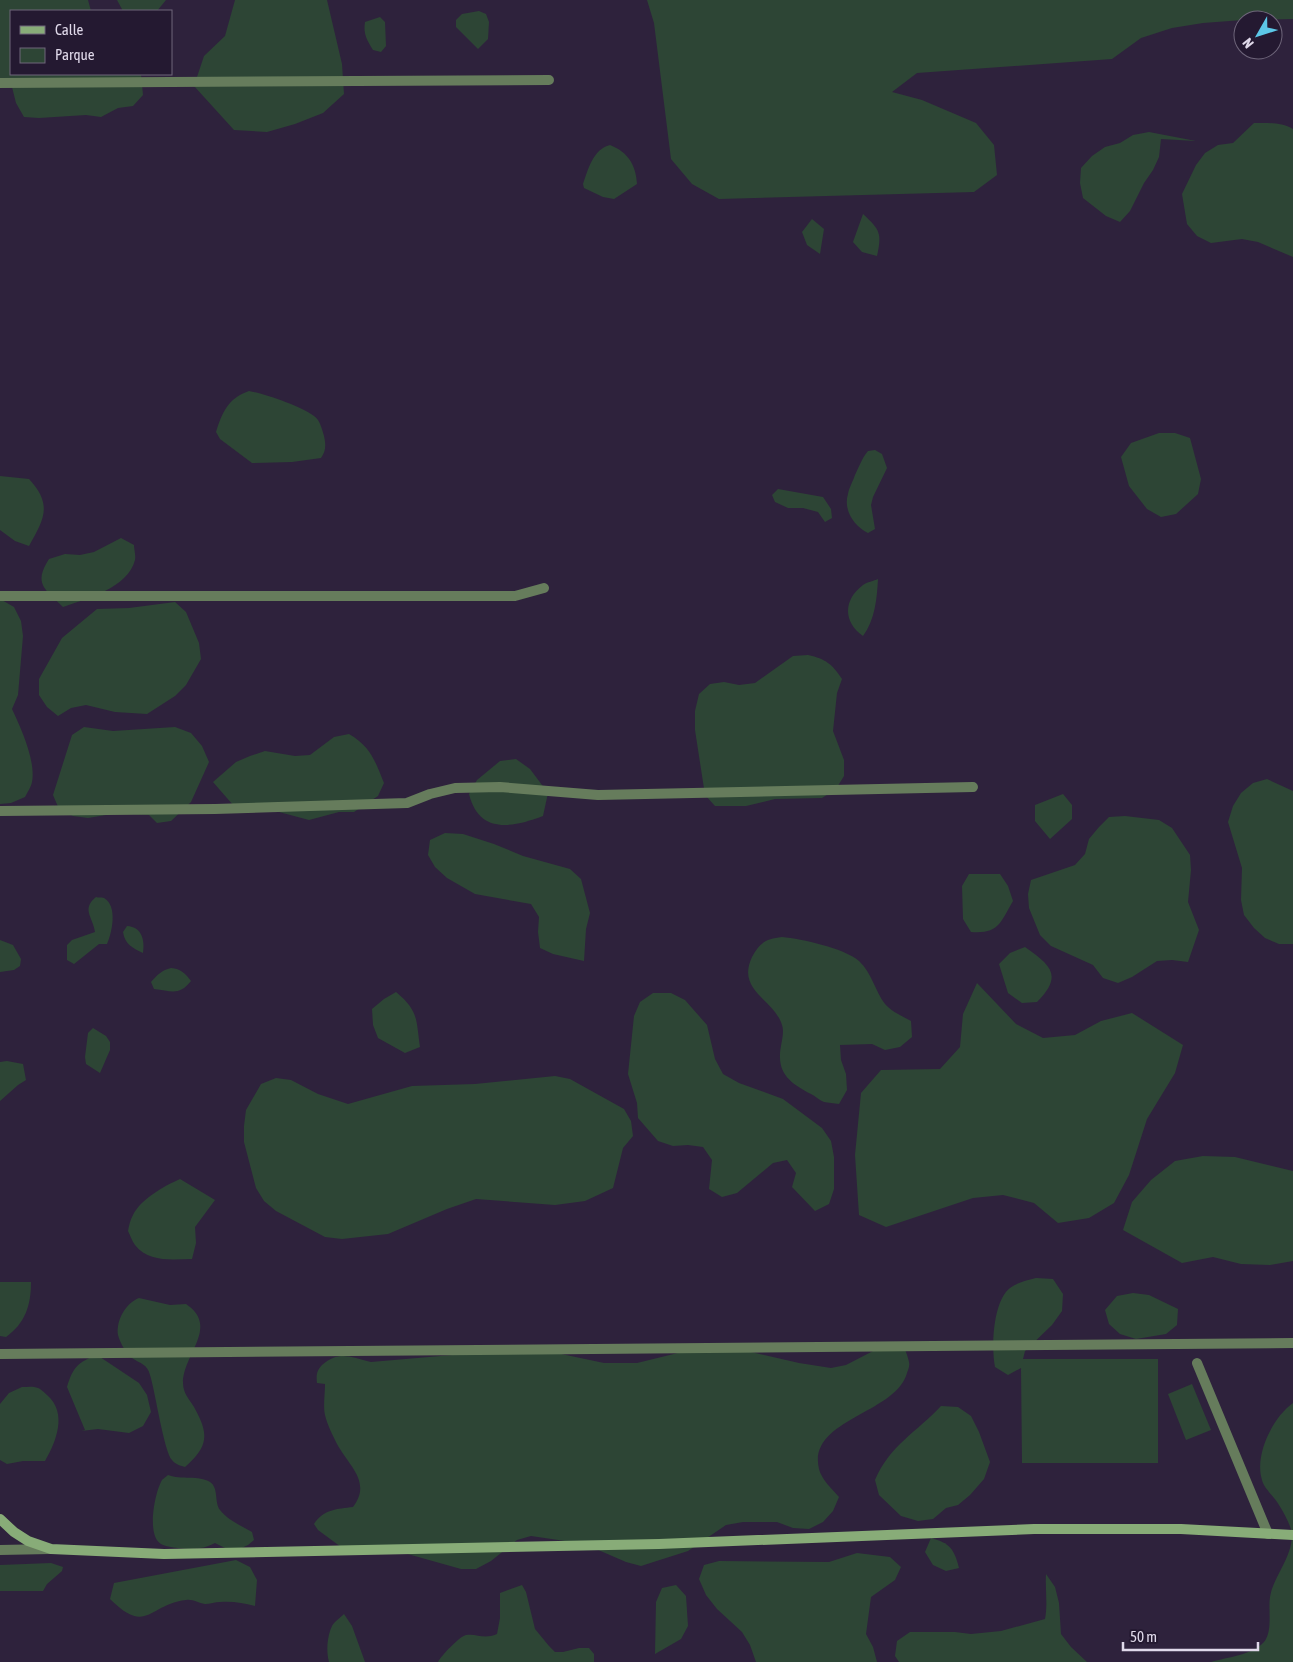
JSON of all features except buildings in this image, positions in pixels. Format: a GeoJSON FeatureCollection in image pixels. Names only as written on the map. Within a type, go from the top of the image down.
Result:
{"type":"FeatureCollection","features":[{"type":"Feature","properties":{"kind":"street"},"geometry":{"type":"LineString","coordinates":[[0,83],[549,80]]}},
{"type":"Feature","properties":{"kind":"street"},"geometry":{"type":"LineString","coordinates":[[0,596],[515,596],[544,588]]}},
{"type":"Feature","properties":{"kind":"street"},"geometry":{"type":"LineString","coordinates":[[0,811],[215,809],[408,804],[430,794],[455,788],[500,787],[598,795],[973,787]]}},
{"type":"Feature","properties":{"kind":"street"},"geometry":{"type":"LineString","coordinates":[[0,1354],[1293,1343]]}},
{"type":"Feature","properties":{"kind":"street"},"geometry":{"type":"LineString","coordinates":[[1197,1363],[1268,1534]]}},
{"type":"Feature","properties":{"kind":"street"},"geometry":{"type":"LineString","coordinates":[[0,1519],[14,1532],[28,1541],[51,1548]]}},
{"type":"Feature","properties":{"kind":"street"},"geometry":{"type":"LineString","coordinates":[[0,1550],[51,1548],[164,1554],[429,1550],[659,1544],[1034,1529],[1180,1529],[1293,1535]]}},
{"type":"Feature","properties":{"kind":"green space"},"geometry":{"type":"Polygon","coordinates":[[[0,0],[88,0],[91,10],[10,10],[10,75],[141,75],[143,95],[133,106],[118,108],[101,117],[86,115],[24,117],[16,103],[12,87],[0,83],[0,0]]]}},
{"type":"Feature","properties":{"kind":"green space"},"geometry":{"type":"Polygon","coordinates":[[[117,0],[166,0],[158,10],[122,10],[117,0]]]}},
{"type":"Feature","properties":{"kind":"green space"},"geometry":{"type":"Polygon","coordinates":[[[235,0],[327,0],[342,64],[344,94],[323,113],[295,124],[267,132],[234,130],[194,86],[204,56],[225,36],[235,0]]]}},
{"type":"Feature","properties":{"kind":"green space"},"geometry":{"type":"Polygon","coordinates":[[[647,0],[1293,0],[1293,19],[1283,19],[1283,10],[1233,10],[1233,21],[1172,28],[1141,38],[1112,59],[917,73],[892,92],[922,100],[976,123],[994,145],[997,175],[974,192],[719,199],[692,184],[671,159],[654,23],[647,0]]]}},
{"type":"Feature","properties":{"kind":"green space"},"geometry":{"type":"Polygon","coordinates":[[[479,11],[486,14],[489,22],[488,39],[478,49],[456,27],[456,20],[462,14],[479,11]]]}},
{"type":"Feature","properties":{"kind":"green space"},"geometry":{"type":"Polygon","coordinates":[[[380,17],[385,22],[386,46],[381,52],[373,50],[365,33],[365,22],[380,17]]]}},
{"type":"Feature","properties":{"kind":"green space"},"geometry":{"type":"Polygon","coordinates":[[[1254,123],[1279,124],[1293,129],[1293,257],[1258,242],[1242,239],[1211,243],[1197,236],[1187,224],[1182,194],[1196,165],[1205,153],[1218,145],[1233,143],[1254,123]]]}},
{"type":"Feature","properties":{"kind":"green space"},"geometry":{"type":"Polygon","coordinates":[[[1149,132],[1196,141],[1161,139],[1159,157],[1153,170],[1130,211],[1120,222],[1106,216],[1083,198],[1080,183],[1081,168],[1092,156],[1105,147],[1120,143],[1133,135],[1149,132]]]}},
{"type":"Feature","properties":{"kind":"green space"},"geometry":{"type":"Polygon","coordinates":[[[610,145],[622,151],[630,160],[635,171],[637,184],[614,199],[603,197],[584,188],[583,184],[595,155],[604,147],[610,145]]]}},
{"type":"Feature","properties":{"kind":"green space"},"geometry":{"type":"Polygon","coordinates":[[[863,214],[878,232],[877,256],[862,252],[853,242],[863,214]]]}},
{"type":"Feature","properties":{"kind":"green space"},"geometry":{"type":"Polygon","coordinates":[[[812,219],[824,229],[820,254],[807,245],[802,232],[812,219]]]}},
{"type":"Feature","properties":{"kind":"green space"},"geometry":{"type":"Polygon","coordinates":[[[249,391],[292,404],[316,418],[322,428],[325,442],[325,450],[321,458],[292,462],[252,463],[220,439],[216,432],[227,407],[236,398],[249,391]]]}},
{"type":"Feature","properties":{"kind":"green space"},"geometry":{"type":"Polygon","coordinates":[[[1159,433],[1175,433],[1190,438],[1201,479],[1198,494],[1176,514],[1161,517],[1147,509],[1129,486],[1121,457],[1131,443],[1159,433]]]}},
{"type":"Feature","properties":{"kind":"green space"},"geometry":{"type":"Polygon","coordinates":[[[875,450],[882,454],[887,468],[871,505],[875,529],[868,533],[854,522],[848,512],[847,500],[850,487],[862,460],[868,451],[875,450]]]}},
{"type":"Feature","properties":{"kind":"green space"},"geometry":{"type":"Polygon","coordinates":[[[0,476],[29,479],[37,488],[41,497],[44,512],[39,528],[29,546],[15,541],[0,530],[0,476]]]}},
{"type":"Feature","properties":{"kind":"green space"},"geometry":{"type":"Polygon","coordinates":[[[778,489],[823,497],[831,509],[832,518],[825,522],[818,512],[803,508],[788,508],[775,502],[772,495],[778,489]]]}},
{"type":"Feature","properties":{"kind":"green space"},"geometry":{"type":"Polygon","coordinates":[[[121,538],[134,545],[135,558],[131,570],[115,585],[94,596],[63,607],[43,586],[42,575],[49,559],[65,554],[80,555],[94,552],[121,538]]]}},
{"type":"Feature","properties":{"kind":"green space"},"geometry":{"type":"Polygon","coordinates":[[[878,579],[873,616],[863,636],[856,630],[849,618],[849,604],[856,591],[866,583],[878,579]]]}},
{"type":"Feature","properties":{"kind":"green space"},"geometry":{"type":"Polygon","coordinates":[[[0,599],[14,607],[21,621],[23,636],[18,695],[12,709],[27,745],[33,774],[25,797],[11,803],[0,804],[0,599]]]}},
{"type":"Feature","properties":{"kind":"green space"},"geometry":{"type":"Polygon","coordinates":[[[175,602],[186,612],[199,643],[201,659],[186,685],[175,696],[147,714],[115,712],[86,705],[71,708],[58,716],[47,707],[39,695],[39,679],[62,638],[97,609],[129,608],[175,602]]]}},
{"type":"Feature","properties":{"kind":"green space"},"geometry":{"type":"Polygon","coordinates":[[[808,655],[828,663],[842,679],[837,693],[833,731],[844,760],[844,776],[836,789],[822,798],[775,799],[746,806],[715,806],[705,795],[695,730],[695,711],[699,694],[710,684],[724,682],[739,685],[755,683],[793,656],[808,655]]]}},
{"type":"Feature","properties":{"kind":"green space"},"geometry":{"type":"Polygon","coordinates":[[[84,727],[113,731],[175,727],[191,733],[202,746],[209,762],[191,802],[171,821],[157,823],[149,815],[118,813],[88,818],[73,816],[59,809],[53,795],[72,735],[84,727]]]}},
{"type":"Feature","properties":{"kind":"green space"},"geometry":{"type":"Polygon","coordinates":[[[349,734],[367,749],[375,761],[384,783],[378,796],[354,812],[339,812],[309,820],[279,812],[233,805],[213,782],[236,762],[250,756],[265,751],[295,756],[310,755],[334,737],[349,734]]]}},
{"type":"Feature","properties":{"kind":"green space"},"geometry":{"type":"Polygon","coordinates":[[[516,759],[530,769],[548,793],[543,816],[508,825],[488,822],[480,816],[469,794],[477,780],[500,761],[516,759]]]}},
{"type":"Feature","properties":{"kind":"green space"},"geometry":{"type":"Polygon","coordinates":[[[1267,779],[1293,791],[1293,944],[1279,944],[1265,938],[1244,915],[1241,900],[1242,868],[1228,822],[1233,806],[1241,793],[1253,783],[1267,779]]]}},
{"type":"Feature","properties":{"kind":"green space"},"geometry":{"type":"Polygon","coordinates":[[[1063,794],[1072,805],[1072,819],[1050,839],[1035,821],[1035,805],[1063,794]]]}},
{"type":"Feature","properties":{"kind":"green space"},"geometry":{"type":"Polygon","coordinates":[[[1125,816],[1159,820],[1172,828],[1190,855],[1191,870],[1188,902],[1199,930],[1188,962],[1157,961],[1132,977],[1118,983],[1103,978],[1093,965],[1051,946],[1040,935],[1029,908],[1028,894],[1031,880],[1075,865],[1085,854],[1089,839],[1109,817],[1125,816]]]}},
{"type":"Feature","properties":{"kind":"green space"},"geometry":{"type":"Polygon","coordinates":[[[445,833],[463,834],[523,856],[570,869],[581,879],[590,913],[586,929],[584,961],[553,954],[540,948],[539,917],[531,904],[475,894],[447,878],[435,867],[428,855],[430,840],[445,833]]]}},
{"type":"Feature","properties":{"kind":"green space"},"geometry":{"type":"Polygon","coordinates":[[[969,874],[1000,874],[1008,886],[1013,901],[998,926],[988,931],[971,932],[963,919],[962,886],[969,874]]]}},
{"type":"Feature","properties":{"kind":"green space"},"geometry":{"type":"Polygon","coordinates":[[[96,897],[104,898],[111,907],[113,920],[109,939],[107,944],[99,944],[74,964],[67,960],[67,945],[72,940],[95,932],[89,913],[89,905],[96,897]]]}},
{"type":"Feature","properties":{"kind":"green space"},"geometry":{"type":"Polygon","coordinates":[[[127,926],[136,929],[141,935],[143,939],[143,953],[133,948],[126,940],[123,932],[127,926]]]}},
{"type":"Feature","properties":{"kind":"green space"},"geometry":{"type":"Polygon","coordinates":[[[782,937],[822,945],[852,956],[867,971],[885,1004],[894,1012],[911,1021],[912,1037],[900,1047],[885,1050],[872,1044],[840,1045],[847,1090],[839,1104],[822,1101],[793,1083],[785,1074],[780,1062],[782,1025],[772,1008],[752,987],[748,969],[752,957],[758,948],[768,940],[782,937]]]}},
{"type":"Feature","properties":{"kind":"green space"},"geometry":{"type":"Polygon","coordinates":[[[0,940],[13,945],[21,959],[20,966],[14,970],[0,972],[0,940]]]}},
{"type":"Feature","properties":{"kind":"green space"},"geometry":{"type":"Polygon","coordinates":[[[1025,947],[1047,965],[1052,977],[1050,985],[1037,1002],[1022,1003],[1008,993],[999,964],[1010,953],[1025,947]]]}},
{"type":"Feature","properties":{"kind":"green space"},"geometry":{"type":"Polygon","coordinates":[[[171,968],[178,969],[191,981],[179,991],[154,989],[151,982],[160,973],[171,968]]]}},
{"type":"Feature","properties":{"kind":"green space"},"geometry":{"type":"Polygon","coordinates":[[[977,983],[1016,1024],[1043,1038],[1075,1035],[1101,1021],[1132,1013],[1183,1045],[1175,1073],[1147,1119],[1129,1175],[1114,1203],[1089,1218],[1058,1223],[1034,1203],[1003,1195],[973,1198],[886,1227],[859,1215],[855,1155],[861,1093],[881,1070],[940,1069],[960,1047],[963,1014],[977,983]]]}},
{"type":"Feature","properties":{"kind":"green space"},"geometry":{"type":"Polygon","coordinates":[[[396,992],[413,1011],[418,1030],[420,1047],[405,1053],[378,1038],[373,1025],[372,1009],[396,992]]]}},
{"type":"Feature","properties":{"kind":"green space"},"geometry":{"type":"Polygon","coordinates":[[[653,993],[671,993],[685,1000],[707,1025],[715,1059],[723,1074],[739,1083],[783,1099],[822,1128],[831,1141],[834,1157],[834,1189],[829,1204],[815,1211],[792,1187],[796,1173],[787,1160],[773,1163],[737,1193],[722,1197],[709,1189],[712,1160],[703,1147],[673,1146],[658,1141],[638,1118],[637,1103],[628,1074],[634,1016],[640,1002],[653,993]]]}},
{"type":"Feature","properties":{"kind":"green space"},"geometry":{"type":"Polygon","coordinates":[[[93,1028],[106,1036],[110,1042],[110,1050],[100,1073],[86,1064],[88,1033],[93,1028]]]}},
{"type":"Feature","properties":{"kind":"green space"},"geometry":{"type":"Polygon","coordinates":[[[7,1061],[23,1064],[26,1080],[0,1101],[0,1062],[7,1061]]]}},
{"type":"Feature","properties":{"kind":"green space"},"geometry":{"type":"Polygon","coordinates":[[[555,1076],[570,1079],[624,1109],[631,1121],[633,1136],[623,1148],[613,1188],[585,1201],[555,1205],[476,1199],[388,1234],[342,1239],[325,1237],[276,1211],[264,1201],[256,1188],[244,1142],[246,1110],[261,1084],[276,1078],[291,1080],[318,1094],[348,1104],[412,1086],[475,1084],[555,1076]]]}},
{"type":"Feature","properties":{"kind":"green space"},"geometry":{"type":"Polygon","coordinates":[[[1203,1156],[1235,1157],[1293,1171],[1293,1261],[1270,1265],[1241,1264],[1213,1257],[1182,1263],[1123,1230],[1132,1202],[1151,1180],[1175,1161],[1203,1156]]]}},
{"type":"Feature","properties":{"kind":"green space"},"geometry":{"type":"Polygon","coordinates":[[[180,1179],[215,1200],[195,1227],[196,1243],[192,1259],[161,1259],[147,1255],[135,1245],[128,1231],[131,1219],[147,1198],[180,1179]]]}},
{"type":"Feature","properties":{"kind":"green space"},"geometry":{"type":"Polygon","coordinates":[[[1036,1278],[1053,1279],[1063,1294],[1062,1311],[1052,1325],[1025,1351],[1023,1359],[1158,1359],[1158,1463],[1022,1463],[1021,1368],[1008,1375],[995,1367],[993,1348],[997,1313],[1004,1294],[1016,1284],[1036,1278]]]}},
{"type":"Feature","properties":{"kind":"green space"},"geometry":{"type":"Polygon","coordinates":[[[0,1282],[31,1282],[30,1299],[26,1313],[13,1332],[6,1337],[0,1336],[0,1282]]]}},
{"type":"Feature","properties":{"kind":"green space"},"geometry":{"type":"Polygon","coordinates":[[[1133,1293],[1149,1295],[1178,1309],[1177,1325],[1166,1334],[1136,1339],[1120,1334],[1109,1324],[1105,1310],[1117,1296],[1133,1293]]]}},
{"type":"Feature","properties":{"kind":"green space"},"geometry":{"type":"Polygon","coordinates":[[[139,1298],[170,1305],[186,1304],[196,1313],[200,1322],[200,1331],[188,1362],[183,1387],[199,1416],[204,1439],[199,1453],[185,1467],[175,1463],[169,1455],[149,1371],[145,1366],[132,1358],[118,1335],[120,1318],[126,1308],[139,1298]]]}},
{"type":"Feature","properties":{"kind":"green space"},"geometry":{"type":"Polygon","coordinates":[[[904,1347],[909,1365],[900,1387],[887,1398],[839,1427],[826,1439],[819,1452],[820,1473],[839,1497],[833,1511],[823,1522],[809,1529],[793,1528],[777,1522],[743,1522],[726,1525],[688,1551],[641,1566],[626,1562],[596,1549],[565,1541],[531,1536],[517,1540],[491,1561],[476,1569],[461,1569],[397,1551],[341,1547],[318,1530],[314,1524],[322,1515],[336,1509],[353,1507],[360,1490],[357,1474],[337,1444],[327,1422],[324,1408],[325,1384],[317,1383],[317,1375],[322,1365],[328,1360],[340,1356],[371,1362],[533,1348],[604,1363],[637,1363],[686,1351],[751,1352],[831,1368],[846,1365],[875,1350],[904,1347]]]}},
{"type":"Feature","properties":{"kind":"green space"},"geometry":{"type":"Polygon","coordinates":[[[97,1355],[139,1383],[147,1395],[151,1412],[143,1426],[129,1433],[98,1429],[81,1431],[85,1430],[67,1387],[77,1366],[97,1355]]]}},
{"type":"Feature","properties":{"kind":"green space"},"geometry":{"type":"Polygon","coordinates":[[[1192,1384],[1211,1430],[1186,1440],[1168,1394],[1192,1384]]]}},
{"type":"Feature","properties":{"kind":"green space"},"geometry":{"type":"Polygon","coordinates":[[[22,1387],[36,1387],[47,1395],[57,1410],[58,1428],[53,1445],[45,1461],[23,1461],[7,1464],[0,1460],[0,1404],[9,1393],[22,1387]]]}},
{"type":"Feature","properties":{"kind":"green space"},"geometry":{"type":"Polygon","coordinates":[[[1293,1403],[1293,1662],[1211,1662],[1253,1650],[1264,1642],[1267,1637],[1270,1620],[1270,1597],[1275,1581],[1290,1550],[1292,1533],[1281,1508],[1263,1483],[1260,1470],[1261,1459],[1263,1448],[1272,1427],[1293,1403]]]}},
{"type":"Feature","properties":{"kind":"green space"},"geometry":{"type":"Polygon","coordinates":[[[941,1406],[958,1407],[971,1416],[990,1462],[984,1479],[958,1505],[946,1508],[933,1519],[918,1521],[901,1516],[879,1495],[875,1480],[888,1457],[896,1448],[941,1406]]]}},
{"type":"Feature","properties":{"kind":"green space"},"geometry":{"type":"Polygon","coordinates":[[[168,1475],[210,1482],[215,1488],[218,1507],[223,1514],[252,1532],[254,1540],[233,1552],[215,1543],[204,1548],[191,1549],[174,1548],[161,1544],[156,1539],[154,1532],[153,1513],[159,1486],[168,1475]]]}},
{"type":"Feature","properties":{"kind":"green space"},"geometry":{"type":"Polygon","coordinates":[[[931,1538],[943,1542],[953,1551],[959,1568],[946,1571],[933,1565],[925,1552],[931,1538]]]}},
{"type":"Feature","properties":{"kind":"green space"},"geometry":{"type":"Polygon","coordinates":[[[857,1553],[890,1557],[901,1567],[895,1580],[871,1597],[866,1634],[873,1647],[877,1662],[756,1662],[750,1645],[742,1632],[717,1609],[706,1595],[699,1579],[704,1565],[719,1561],[829,1562],[857,1553]]]}},
{"type":"Feature","properties":{"kind":"green space"},"geometry":{"type":"Polygon","coordinates":[[[236,1560],[250,1567],[257,1580],[255,1606],[229,1602],[205,1604],[186,1600],[141,1617],[122,1610],[110,1599],[114,1583],[236,1560]]]}},
{"type":"Feature","properties":{"kind":"green space"},"geometry":{"type":"Polygon","coordinates":[[[51,1563],[63,1567],[62,1571],[47,1584],[43,1591],[0,1591],[0,1565],[51,1563]]]}},
{"type":"Feature","properties":{"kind":"green space"},"geometry":{"type":"Polygon","coordinates":[[[1046,1574],[1055,1587],[1059,1603],[1061,1634],[1071,1647],[1087,1662],[899,1662],[895,1656],[897,1641],[910,1632],[971,1634],[1001,1631],[1045,1619],[1046,1574]]]}},
{"type":"Feature","properties":{"kind":"green space"},"geometry":{"type":"Polygon","coordinates":[[[522,1585],[526,1592],[535,1629],[549,1646],[555,1652],[589,1648],[594,1654],[594,1662],[438,1662],[463,1636],[492,1636],[497,1634],[500,1618],[500,1593],[522,1585]]]}},
{"type":"Feature","properties":{"kind":"green space"},"geometry":{"type":"Polygon","coordinates":[[[676,1585],[686,1596],[688,1626],[681,1639],[655,1654],[656,1602],[662,1588],[676,1585]]]}},
{"type":"Feature","properties":{"kind":"green space"},"geometry":{"type":"Polygon","coordinates":[[[344,1614],[352,1626],[365,1662],[329,1662],[328,1644],[330,1630],[334,1623],[344,1614]]]}}]}
